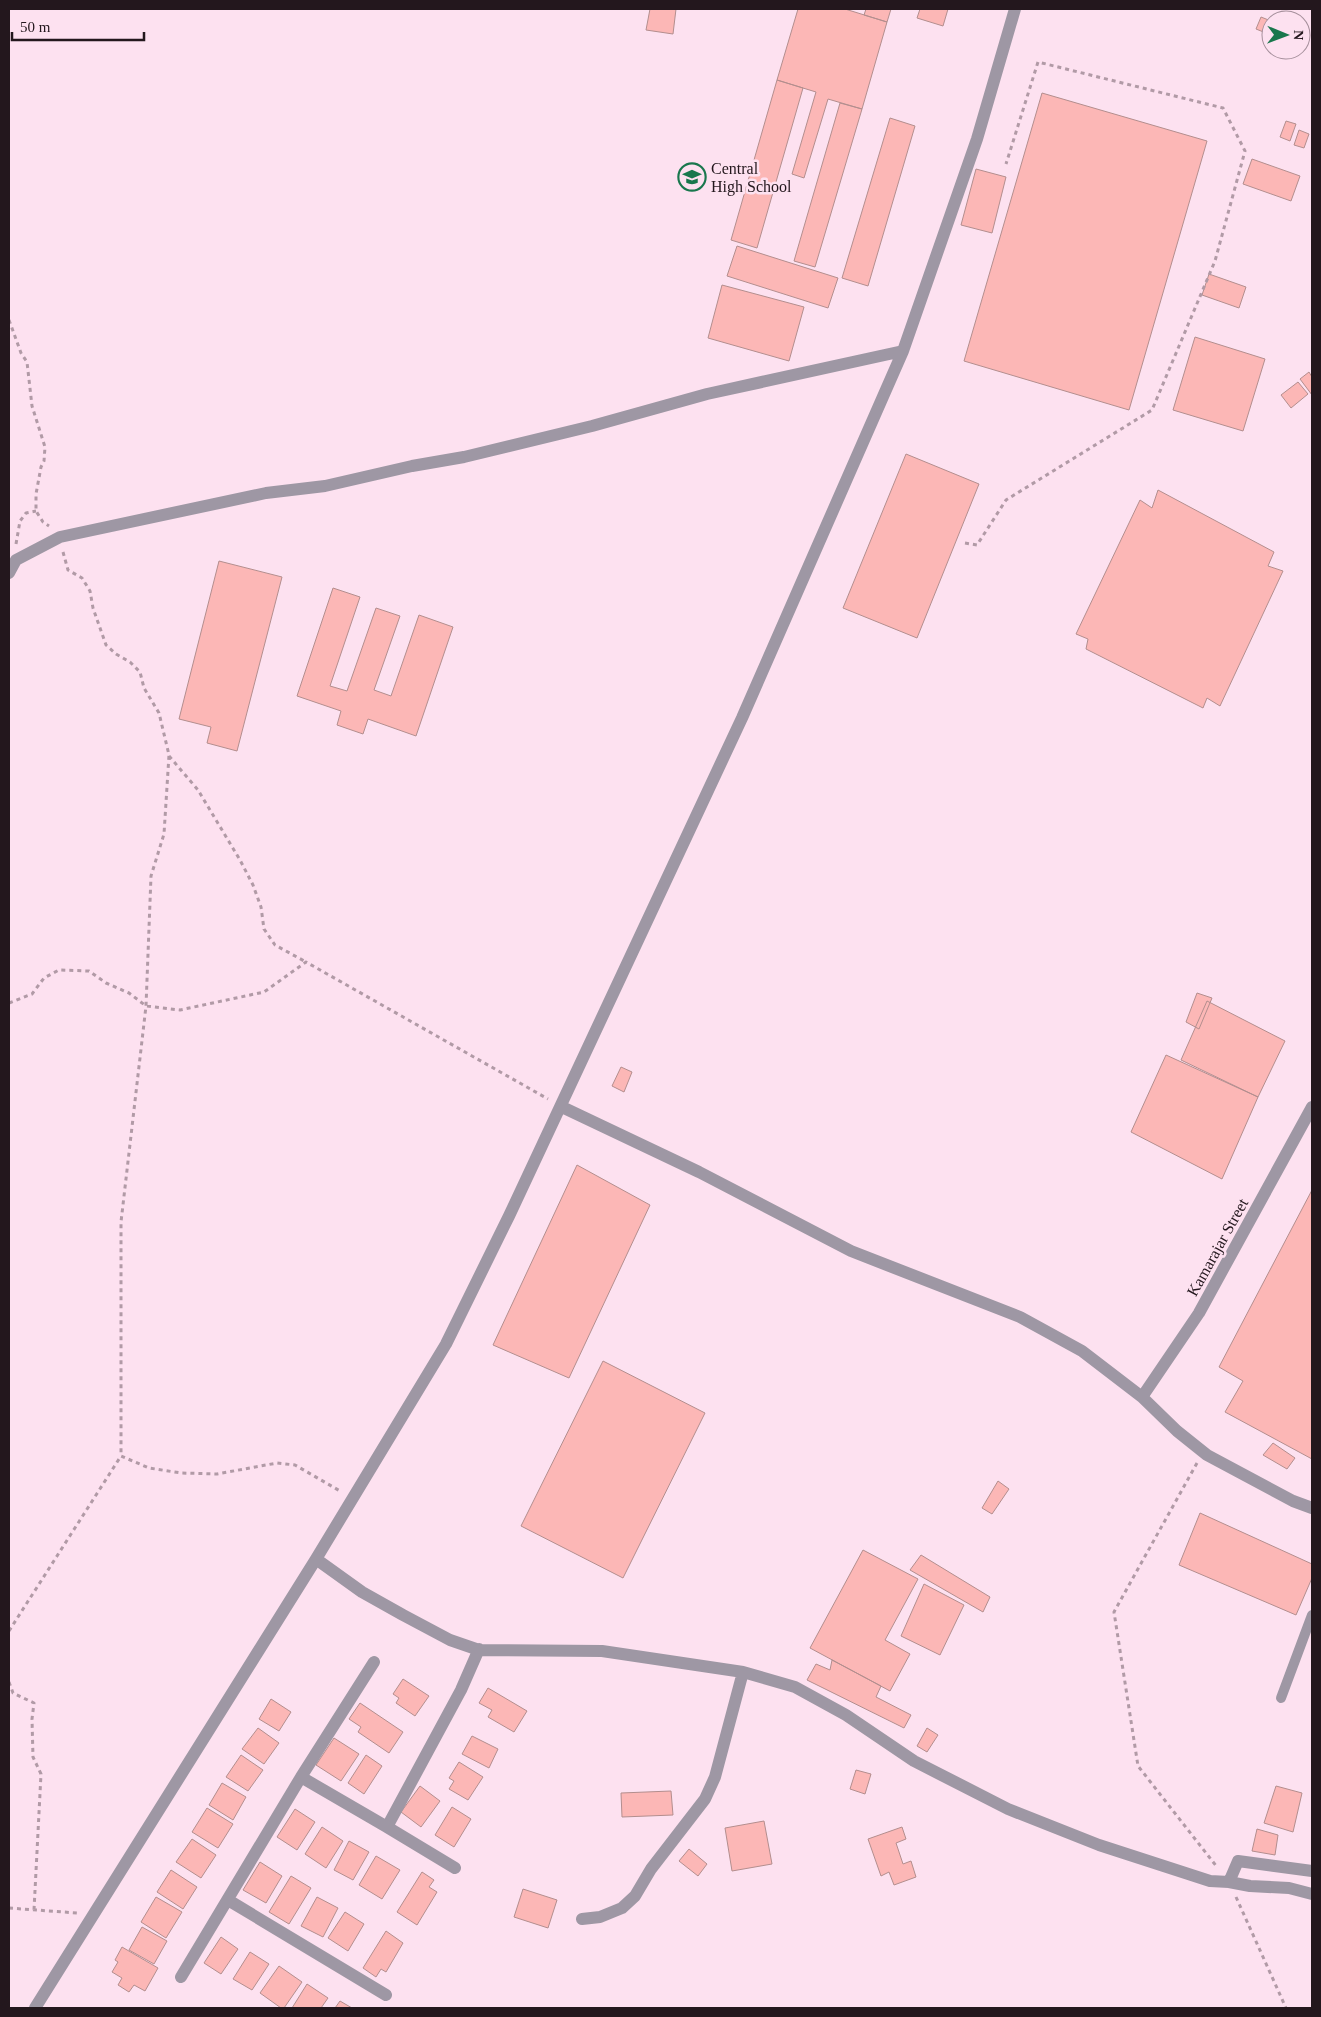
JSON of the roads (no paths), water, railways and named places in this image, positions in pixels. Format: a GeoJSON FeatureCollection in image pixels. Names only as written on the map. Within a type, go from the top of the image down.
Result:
{"type":"FeatureCollection","features":[{"type":"Feature","properties":{"kind":"street"},"geometry":{"type":"LineString","coordinates":[[35,2008],[316,1559],[446,1344],[562,1107],[742,718],[903,352],[977,139],[1014,9]]}},
{"type":"Feature","properties":{"kind":"street"},"geometry":{"type":"LineString","coordinates":[[9,572],[16,560],[60,537],[266,493],[325,486],[464,457],[592,426],[708,394],[903,352]]}},
{"type":"Feature","properties":{"kind":"street"},"geometry":{"type":"LineString","coordinates":[[562,1107],[699,1172],[851,1251],[1020,1317],[1082,1351],[1142,1397],[1203,1453],[1241,1475],[1293,1501],[1312,1508]]}},
{"type":"Feature","properties":{"kind":"street","name":"Kamarajar Street"},"geometry":{"type":"LineString","coordinates":[[1142,1397],[1199,1313],[1312,1107]]}},
{"type":"Feature","properties":{"kind":"street"},"geometry":{"type":"LineString","coordinates":[[316,1559],[362,1592],[450,1640],[479,1649],[496,1651],[602,1651],[742,1672],[796,1687],[846,1715],[914,1761],[1008,1809],[1099,1845],[1210,1881],[1289,1888],[1312,1894]]}},
{"type":"Feature","properties":{"kind":"street"},"geometry":{"type":"LineString","coordinates":[[387,1827],[461,1690],[479,1649]]}},
{"type":"Feature","properties":{"kind":"street"},"geometry":{"type":"LineString","coordinates":[[181,1977],[301,1777],[374,1662]]}},
{"type":"Feature","properties":{"kind":"street"},"geometry":{"type":"LineString","coordinates":[[582,1919],[600,1917],[622,1908],[635,1896],[651,1869],[705,1800],[715,1777],[742,1672]]}},
{"type":"Feature","properties":{"kind":"street"},"geometry":{"type":"LineString","coordinates":[[301,1777],[455,1868]]}},
{"type":"Feature","properties":{"kind":"street"},"geometry":{"type":"LineString","coordinates":[[1229,1882],[1238,1861],[1312,1871]]}},
{"type":"Feature","properties":{"kind":"street"},"geometry":{"type":"LineString","coordinates":[[228,1900],[386,1996]]}},
{"type":"Feature","properties":{"kind":"lane"},"geometry":{"type":"LineString","coordinates":[[1281,1698],[1312,1614]]}},
{"type":"Feature","properties":{"kind":"place","name":"Central High School"},"geometry":{"type":"Point","coordinates":[692,177]}}]}
